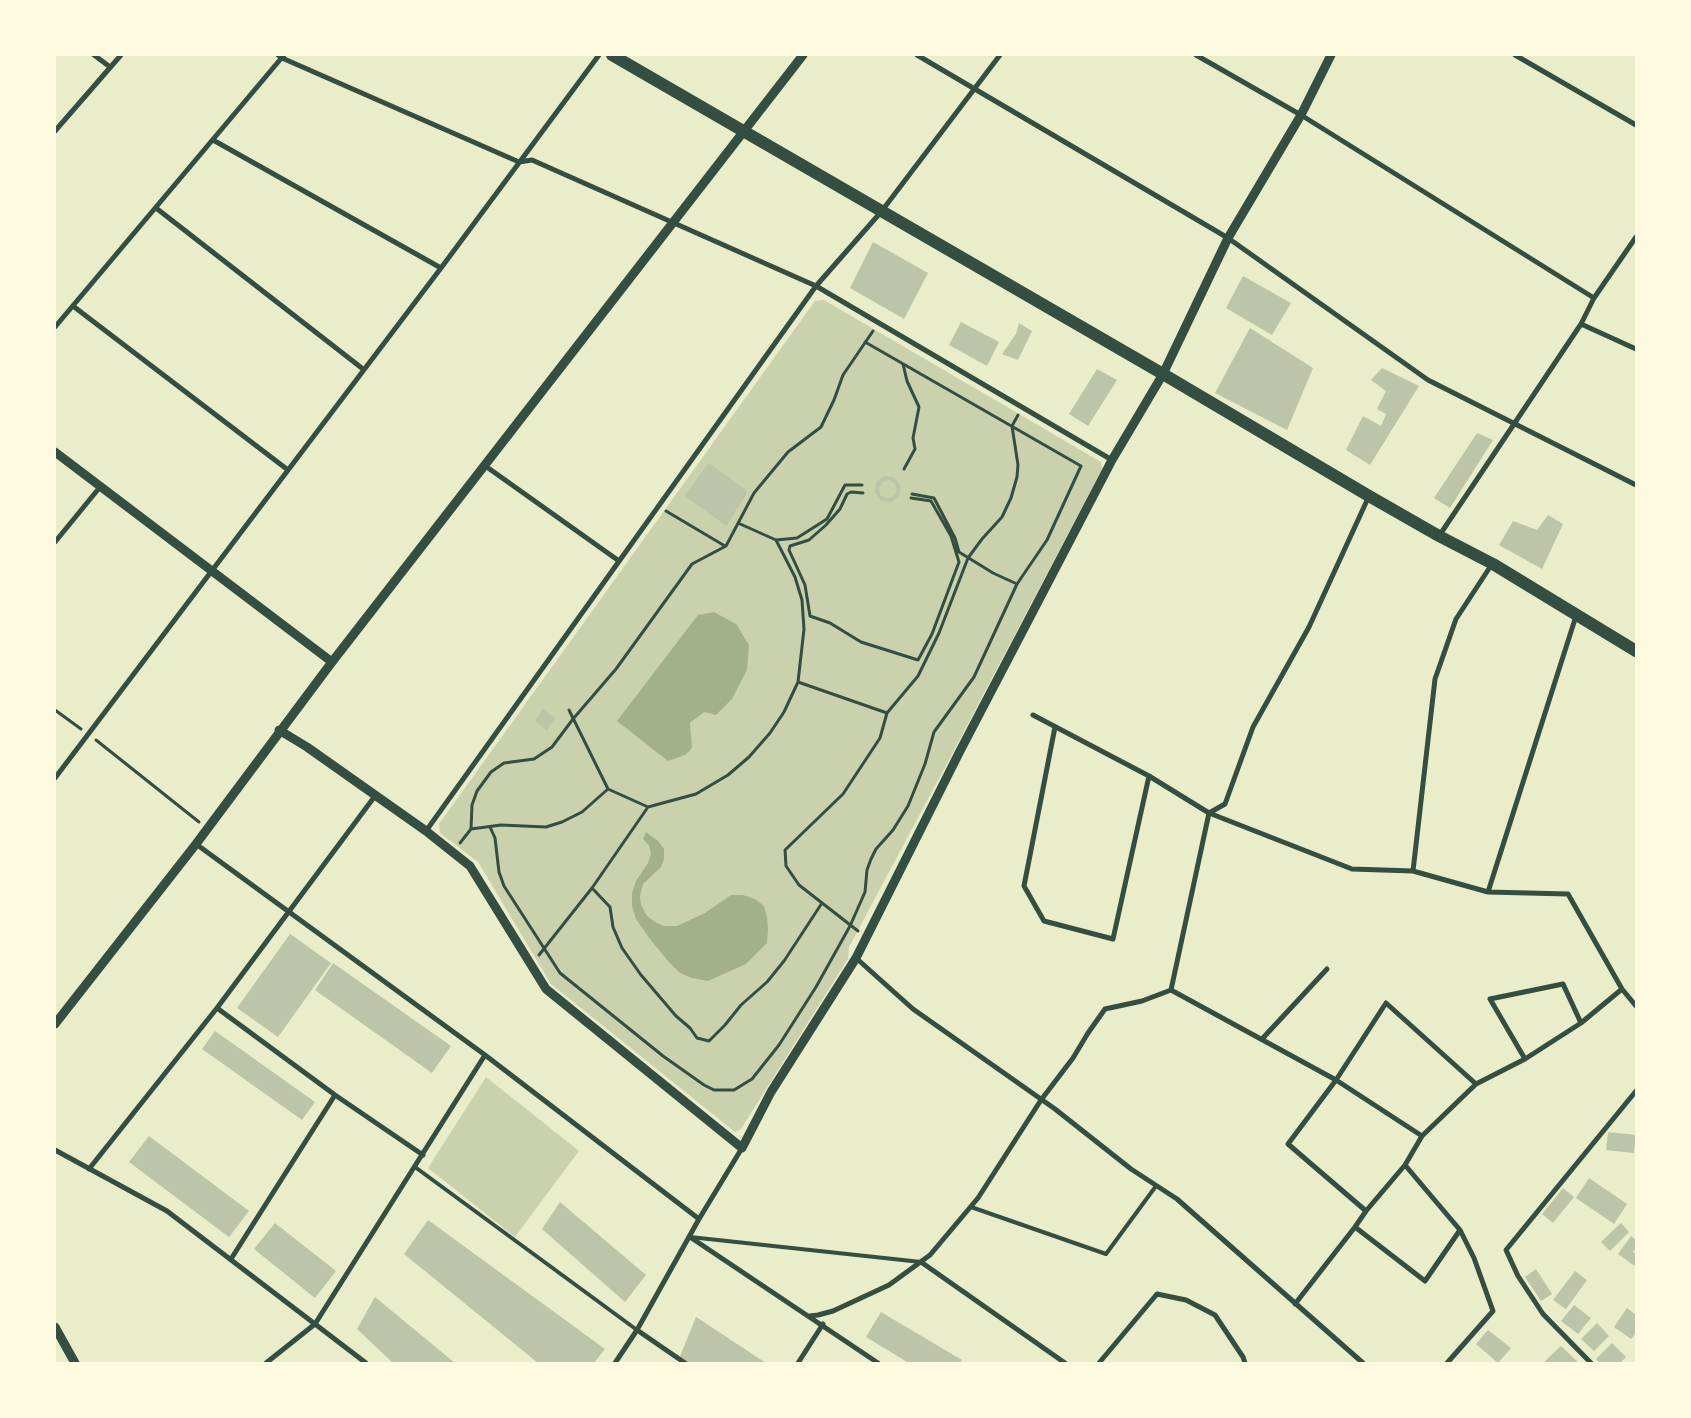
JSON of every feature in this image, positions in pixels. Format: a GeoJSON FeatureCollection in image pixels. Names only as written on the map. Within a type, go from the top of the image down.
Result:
{"type":"FeatureCollection","features":[{"type":"Feature","properties":{"kind":"main road"},"geometry":{"type":"LineString","coordinates":[[612,55],[1163,374],[1369,496],[1492,564],[1636,650]]}},
{"type":"Feature","properties":{"kind":"street"},"geometry":{"type":"LineString","coordinates":[[94,55],[110,67]]}},
{"type":"Feature","properties":{"kind":"street"},"geometry":{"type":"LineString","coordinates":[[55,131],[120,55]]}},
{"type":"Feature","properties":{"kind":"street"},"geometry":{"type":"LineString","coordinates":[[55,778],[441,268],[599,55]]}},
{"type":"Feature","properties":{"kind":"street"},"geometry":{"type":"LineString","coordinates":[[55,1024],[196,844],[279,730],[802,55]]}},
{"type":"Feature","properties":{"kind":"street"},"geometry":{"type":"LineString","coordinates":[[917,55],[1228,238],[1428,380],[1636,485]]}},
{"type":"Feature","properties":{"kind":"street"},"geometry":{"type":"LineString","coordinates":[[426,831],[816,286],[882,212],[1000,55]]}},
{"type":"Feature","properties":{"kind":"street"},"geometry":{"type":"LineString","coordinates":[[1196,55],[1301,115],[1594,298]]}},
{"type":"Feature","properties":{"kind":"street"},"geometry":{"type":"LineString","coordinates":[[615,1363],[637,1330],[699,1219],[742,1148],[771,1092],[856,958],[960,751],[1112,460],[1163,374],[1228,238],[1301,115],[1331,55]]}},
{"type":"Feature","properties":{"kind":"street"},"geometry":{"type":"LineString","coordinates":[[1515,55],[1636,126]]}},
{"type":"Feature","properties":{"kind":"street"},"geometry":{"type":"LineString","coordinates":[[55,327],[282,56],[519,162],[532,160],[816,286],[1112,460]]}},
{"type":"Feature","properties":{"kind":"street"},"geometry":{"type":"LineString","coordinates":[[213,140],[441,268]]}},
{"type":"Feature","properties":{"kind":"street"},"geometry":{"type":"LineString","coordinates":[[156,208],[363,369]]}},
{"type":"Feature","properties":{"kind":"street"},"geometry":{"type":"LineString","coordinates":[[1439,536],[1581,324],[1594,298],[1636,237]]}},
{"type":"Feature","properties":{"kind":"street"},"geometry":{"type":"LineString","coordinates":[[73,306],[288,470]]}},
{"type":"Feature","properties":{"kind":"street"},"geometry":{"type":"LineString","coordinates":[[1581,324],[1636,349]]}},
{"type":"Feature","properties":{"kind":"street"},"geometry":{"type":"LineString","coordinates":[[55,452],[332,662]]}},
{"type":"Feature","properties":{"kind":"street"},"geometry":{"type":"LineString","coordinates":[[484,465],[619,561]]}},
{"type":"Feature","properties":{"kind":"street"},"geometry":{"type":"LineString","coordinates":[[55,542],[100,487]]}},
{"type":"Feature","properties":{"kind":"street"},"geometry":{"type":"LineString","coordinates":[[1171,990],[1209,813],[1225,804],[1253,727],[1309,627],[1369,496]]}},
{"type":"Feature","properties":{"kind":"street"},"geometry":{"type":"LineString","coordinates":[[1413,871],[1435,678],[1456,619],[1492,564]]}},
{"type":"Feature","properties":{"kind":"street"},"geometry":{"type":"LineString","coordinates":[[1488,892],[1576,615]]}},
{"type":"Feature","properties":{"kind":"street"},"geometry":{"type":"LineString","coordinates":[[1033,715],[1148,776],[1209,813],[1352,869],[1413,871],[1488,892],[1568,894],[1622,989],[1636,1006]]}},
{"type":"Feature","properties":{"kind":"street"},"geometry":{"type":"LineString","coordinates":[[1055,727],[1024,886],[1044,921],[1113,939],[1148,776]]}},
{"type":"Feature","properties":{"kind":"street"},"geometry":{"type":"LineString","coordinates":[[279,730],[307,747],[426,831],[470,866],[546,989],[742,1148]]}},
{"type":"Feature","properties":{"kind":"street"},"geometry":{"type":"LineString","coordinates":[[88,1169],[217,1008],[375,796]]}},
{"type":"Feature","properties":{"kind":"street"},"geometry":{"type":"LineString","coordinates":[[196,844],[485,1055],[699,1219]]}},
{"type":"Feature","properties":{"kind":"street"},"geometry":{"type":"LineString","coordinates":[[856,958],[912,1009],[1041,1100],[1131,1169],[1177,1199],[1363,1363]]}},
{"type":"Feature","properties":{"kind":"street"},"geometry":{"type":"LineString","coordinates":[[1262,1039],[1326,969]]}},
{"type":"Feature","properties":{"kind":"street"},"geometry":{"type":"LineString","coordinates":[[1525,1059],[1490,999],[1563,984],[1581,1023]]}},
{"type":"Feature","properties":{"kind":"street"},"geometry":{"type":"LineString","coordinates":[[1294,1304],[1355,1228],[1366,1211],[1405,1165],[1422,1136],[1476,1084],[1525,1059],[1581,1023],[1622,989]]}},
{"type":"Feature","properties":{"kind":"street"},"geometry":{"type":"LineString","coordinates":[[810,1316],[833,1311],[889,1286],[930,1255],[978,1198],[1041,1100],[1074,1058],[1088,1033],[1105,1009],[1142,1001],[1171,990],[1336,1080],[1422,1136]]}},
{"type":"Feature","properties":{"kind":"street"},"geometry":{"type":"LineString","coordinates":[[1366,1211],[1288,1144],[1336,1080],[1386,1002],[1476,1084]]}},
{"type":"Feature","properties":{"kind":"street"},"geometry":{"type":"LineString","coordinates":[[217,1008],[335,1095],[422,1155]]}},
{"type":"Feature","properties":{"kind":"street"},"geometry":{"type":"LineString","coordinates":[[266,1363],[315,1324],[485,1055]]}},
{"type":"Feature","properties":{"kind":"street"},"geometry":{"type":"LineString","coordinates":[[1591,1363],[1543,1314],[1518,1276],[1506,1250],[1636,1091]]}},
{"type":"Feature","properties":{"kind":"street"},"geometry":{"type":"LineString","coordinates":[[231,1259],[335,1095]]}},
{"type":"Feature","properties":{"kind":"street"},"geometry":{"type":"LineString","coordinates":[[55,1150],[167,1211],[366,1363]]}},
{"type":"Feature","properties":{"kind":"street"},"geometry":{"type":"LineString","coordinates":[[1405,1165],[1460,1230],[1474,1258],[1493,1311],[1447,1363]]}},
{"type":"Feature","properties":{"kind":"street"},"geometry":{"type":"LineString","coordinates":[[1355,1228],[1425,1281],[1460,1230]]}},
{"type":"Feature","properties":{"kind":"street"},"geometry":{"type":"LineString","coordinates":[[690,1237],[823,1324],[878,1363]]}},
{"type":"Feature","properties":{"kind":"street"},"geometry":{"type":"LineString","coordinates":[[921,1262],[1065,1363]]}},
{"type":"Feature","properties":{"kind":"street"},"geometry":{"type":"LineString","coordinates":[[1099,1363],[1157,1294],[1186,1300],[1215,1315],[1244,1360],[1239,1363]]}},
{"type":"Feature","properties":{"kind":"street"},"geometry":{"type":"LineString","coordinates":[[798,1363],[823,1324]]}},
{"type":"Feature","properties":{"kind":"street"},"geometry":{"type":"LineString","coordinates":[[55,1327],[75,1363]]}},
{"type":"Feature","properties":{"kind":"street"},"geometry":{"type":"LineString","coordinates":[[637,1330],[685,1363]]}},
{"type":"Feature","properties":{"kind":"lane"},"geometry":{"type":"LineString","coordinates":[[415,1167],[637,1330]]}},
{"type":"Feature","properties":{"kind":"lane"},"geometry":{"type":"LineString","coordinates":[[971,1207],[1106,1254],[1156,1186]]}},
{"type":"Feature","properties":{"kind":"lane"},"geometry":{"type":"LineString","coordinates":[[690,1237],[921,1262]]}},
{"type":"Feature","properties":{"kind":"path"},"geometry":{"type":"LineString","coordinates":[[452,852],[471,829],[472,805],[477,791],[491,772],[504,763],[534,759],[552,747],[573,719],[616,669],[692,564],[726,546],[754,492],[788,452],[821,427],[843,376],[879,322]]}},
{"type":"Feature","properties":{"kind":"path"},"geometry":{"type":"LineString","coordinates":[[490,827],[495,838],[499,872],[504,886],[560,973],[664,1056],[704,1085],[714,1090],[734,1090],[752,1078],[779,1045],[816,987],[850,926],[865,892],[867,870],[871,859],[876,849],[893,830],[908,806],[925,764],[934,732],[974,677],[1017,584],[1047,540],[1081,466],[865,342]]}},
{"type":"Feature","properties":{"kind":"path"},"geometry":{"type":"LineString","coordinates":[[903,364],[907,381],[919,407],[913,438],[915,449],[904,469]]}},
{"type":"Feature","properties":{"kind":"path"},"geometry":{"type":"LineString","coordinates":[[867,936],[850,926],[800,885],[786,866],[785,850],[843,794],[880,738],[887,714],[918,676],[939,633],[968,558],[982,538],[1002,516],[1011,498],[1018,465],[1012,426]]}},
{"type":"Feature","properties":{"kind":"path"},"geometry":{"type":"LineString","coordinates":[[738,523],[776,540],[797,538],[827,519],[846,485],[862,484]]}},
{"type":"Feature","properties":{"kind":"path"},"geometry":{"type":"LineString","coordinates":[[863,493],[851,492],[847,494],[840,509],[826,525],[808,540],[790,546],[789,550],[805,585],[810,616],[830,623],[861,642],[918,660],[932,634],[959,562],[951,536],[931,501],[911,496],[934,498],[955,538],[960,552],[993,573],[1017,584]]}},
{"type":"Feature","properties":{"kind":"path"},"geometry":{"type":"LineString","coordinates":[[658,507],[726,546]]}},
{"type":"Feature","properties":{"kind":"path"},"geometry":{"type":"LineString","coordinates":[[569,710],[608,790],[648,807],[696,794],[728,775],[749,757],[770,733],[784,712],[798,682],[804,629],[802,600],[795,577],[776,540]]}},
{"type":"Feature","properties":{"kind":"path"},"geometry":{"type":"LineString","coordinates":[[798,682],[887,714]]}},
{"type":"Feature","properties":{"kind":"path"},"geometry":{"type":"LineString","coordinates":[[55,710],[207,828]]}},
{"type":"Feature","properties":{"kind":"path"},"geometry":{"type":"LineString","coordinates":[[471,829],[501,825],[546,827],[562,822],[582,812],[608,790]]}},
{"type":"Feature","properties":{"kind":"path"},"geometry":{"type":"LineString","coordinates":[[530,964],[544,950],[592,888],[648,807]]}},
{"type":"Feature","properties":{"kind":"path"},"geometry":{"type":"LineString","coordinates":[[592,888],[610,907],[614,927],[622,948],[641,975],[697,1038],[709,1041],[741,1005],[767,982],[784,961],[822,903]]}},
{"type":"Feature","properties":{"kind":"shaded area"},"geometry":{"type":"Polygon","coordinates":[[[824,300],[1101,462],[1102,469],[849,947],[848,959],[741,1129],[735,1132],[551,984],[478,862],[440,833],[439,824],[815,301],[824,300]]]}},
{"type":"Feature","properties":{"kind":"shaded area"},"geometry":{"type":"Polygon","coordinates":[[[714,612],[736,624],[749,645],[747,670],[732,699],[716,715],[704,712],[690,723],[692,748],[685,755],[668,761],[617,721],[698,615],[714,612]]]}},
{"type":"Feature","properties":{"kind":"shaded area"},"geometry":{"type":"Polygon","coordinates":[[[646,832],[658,841],[664,849],[664,859],[661,867],[643,884],[640,896],[641,905],[647,916],[664,926],[677,926],[705,913],[731,895],[743,895],[755,899],[764,906],[767,917],[767,943],[746,964],[708,981],[692,978],[680,973],[650,939],[636,919],[632,906],[632,893],[636,881],[648,863],[651,854],[649,845],[643,839],[646,832]]]}},
{"type":"Feature","properties":{"kind":"shaded area"},"geometry":{"type":"Polygon","coordinates":[[[486,1077],[579,1151],[515,1237],[428,1168],[486,1077]]]}},
{"type":"Feature","properties":{"kind":"building"},"geometry":{"type":"Polygon","coordinates":[[[873,242],[928,273],[904,319],[850,288],[873,242]]]}},
{"type":"Feature","properties":{"kind":"building"},"geometry":{"type":"Polygon","coordinates":[[[1243,276],[1291,303],[1272,335],[1226,308],[1243,276]]]}},
{"type":"Feature","properties":{"kind":"building"},"geometry":{"type":"Polygon","coordinates":[[[961,322],[999,342],[987,366],[949,345],[961,322]]]}},
{"type":"Feature","properties":{"kind":"building"},"geometry":{"type":"Polygon","coordinates":[[[1019,323],[1032,331],[1018,360],[1002,354],[1016,334],[1019,323]]]}},
{"type":"Feature","properties":{"kind":"building"},"geometry":{"type":"Polygon","coordinates":[[[1250,328],[1313,368],[1287,430],[1215,393],[1250,328]]]}},
{"type":"Feature","properties":{"kind":"building"},"geometry":{"type":"Polygon","coordinates":[[[1382,368],[1419,386],[1370,465],[1346,450],[1363,416],[1381,426],[1386,414],[1377,409],[1386,391],[1371,380],[1382,368]]]}},
{"type":"Feature","properties":{"kind":"building"},"geometry":{"type":"Polygon","coordinates":[[[1097,369],[1117,380],[1088,426],[1069,414],[1097,369]]]}},
{"type":"Feature","properties":{"kind":"building"},"geometry":{"type":"Polygon","coordinates":[[[1477,433],[1493,440],[1450,508],[1434,498],[1477,433]]]}},
{"type":"Feature","properties":{"kind":"building"},"geometry":{"type":"Polygon","coordinates":[[[710,464],[746,490],[747,493],[727,525],[685,495],[707,465],[710,464]]]}},
{"type":"Feature","properties":{"kind":"building"},"geometry":{"type":"Polygon","coordinates":[[[884,476],[894,477],[901,486],[899,496],[891,502],[881,501],[875,492],[876,482],[884,476]],[[889,480],[883,482],[879,488],[880,495],[887,498],[893,497],[897,491],[895,484],[889,480]]]}},
{"type":"Feature","properties":{"kind":"building"},"geometry":{"type":"Polygon","coordinates":[[[1548,515],[1563,524],[1542,569],[1499,545],[1513,521],[1537,530],[1548,515]]]}},
{"type":"Feature","properties":{"kind":"building"},"geometry":{"type":"Polygon","coordinates":[[[543,709],[555,718],[547,730],[535,721],[543,709]]]}},
{"type":"Feature","properties":{"kind":"building"},"geometry":{"type":"Polygon","coordinates":[[[290,934],[331,963],[278,1037],[237,1008],[290,934]]]}},
{"type":"Feature","properties":{"kind":"building"},"geometry":{"type":"Polygon","coordinates":[[[333,963],[451,1046],[432,1073],[315,990],[333,963]]]}},
{"type":"Feature","properties":{"kind":"building"},"geometry":{"type":"Polygon","coordinates":[[[215,1031],[315,1102],[302,1120],[202,1049],[215,1031]]]}},
{"type":"Feature","properties":{"kind":"building"},"geometry":{"type":"Polygon","coordinates":[[[1608,1132],[1636,1135],[1634,1153],[1606,1150],[1608,1132]]]}},
{"type":"Feature","properties":{"kind":"building"},"geometry":{"type":"Polygon","coordinates":[[[149,1136],[249,1211],[229,1237],[129,1162],[149,1136]]]}},
{"type":"Feature","properties":{"kind":"building"},"geometry":{"type":"Polygon","coordinates":[[[1589,1178],[1627,1204],[1614,1224],[1576,1198],[1589,1178]]]}},
{"type":"Feature","properties":{"kind":"building"},"geometry":{"type":"Polygon","coordinates":[[[1563,1188],[1574,1197],[1553,1223],[1542,1214],[1563,1188]]]}},
{"type":"Feature","properties":{"kind":"building"},"geometry":{"type":"Polygon","coordinates":[[[560,1202],[646,1275],[625,1302],[542,1229],[560,1202]]]}},
{"type":"Feature","properties":{"kind":"building"},"geometry":{"type":"Polygon","coordinates":[[[428,1220],[605,1349],[594,1363],[538,1363],[404,1254],[428,1220]]]}},
{"type":"Feature","properties":{"kind":"building"},"geometry":{"type":"Polygon","coordinates":[[[275,1223],[336,1271],[315,1298],[254,1249],[275,1223]]]}},
{"type":"Feature","properties":{"kind":"building"},"geometry":{"type":"Polygon","coordinates":[[[1621,1223],[1629,1232],[1610,1251],[1601,1242],[1621,1223]]]}},
{"type":"Feature","properties":{"kind":"building"},"geometry":{"type":"Polygon","coordinates":[[[1631,1236],[1636,1240],[1636,1248],[1633,1252],[1636,1254],[1636,1267],[1618,1254],[1631,1236]]]}},
{"type":"Feature","properties":{"kind":"building"},"geometry":{"type":"Polygon","coordinates":[[[1536,1269],[1552,1294],[1541,1301],[1525,1277],[1536,1269]]]}},
{"type":"Feature","properties":{"kind":"building"},"geometry":{"type":"Polygon","coordinates":[[[1575,1271],[1587,1280],[1566,1309],[1553,1300],[1575,1271]]]}},
{"type":"Feature","properties":{"kind":"building"},"geometry":{"type":"Polygon","coordinates":[[[375,1297],[455,1363],[393,1363],[357,1329],[375,1297]]]}},
{"type":"Feature","properties":{"kind":"building"},"geometry":{"type":"Polygon","coordinates":[[[1574,1305],[1591,1318],[1578,1334],[1561,1321],[1574,1305]]]}},
{"type":"Feature","properties":{"kind":"building"},"geometry":{"type":"Polygon","coordinates":[[[1627,1308],[1636,1315],[1636,1333],[1631,1339],[1614,1327],[1627,1308]]]}},
{"type":"Feature","properties":{"kind":"building"},"geometry":{"type":"Polygon","coordinates":[[[881,1312],[962,1360],[960,1363],[909,1363],[866,1337],[881,1312]]]}},
{"type":"Feature","properties":{"kind":"building"},"geometry":{"type":"Polygon","coordinates":[[[696,1317],[766,1363],[685,1363],[679,1359],[696,1317]]]}},
{"type":"Feature","properties":{"kind":"building"},"geometry":{"type":"Polygon","coordinates":[[[1597,1323],[1609,1336],[1594,1351],[1581,1339],[1597,1323]]]}},
{"type":"Feature","properties":{"kind":"building"},"geometry":{"type":"Polygon","coordinates":[[[1488,1330],[1511,1348],[1498,1363],[1476,1344],[1488,1330]]]}},
{"type":"Feature","properties":{"kind":"building"},"geometry":{"type":"Polygon","coordinates":[[[1612,1343],[1626,1357],[1620,1363],[1600,1363],[1596,1359],[1612,1343]]]}},
{"type":"Feature","properties":{"kind":"building"},"geometry":{"type":"Polygon","coordinates":[[[1561,1346],[1577,1361],[1575,1363],[1544,1362],[1561,1346]]]}}]}
